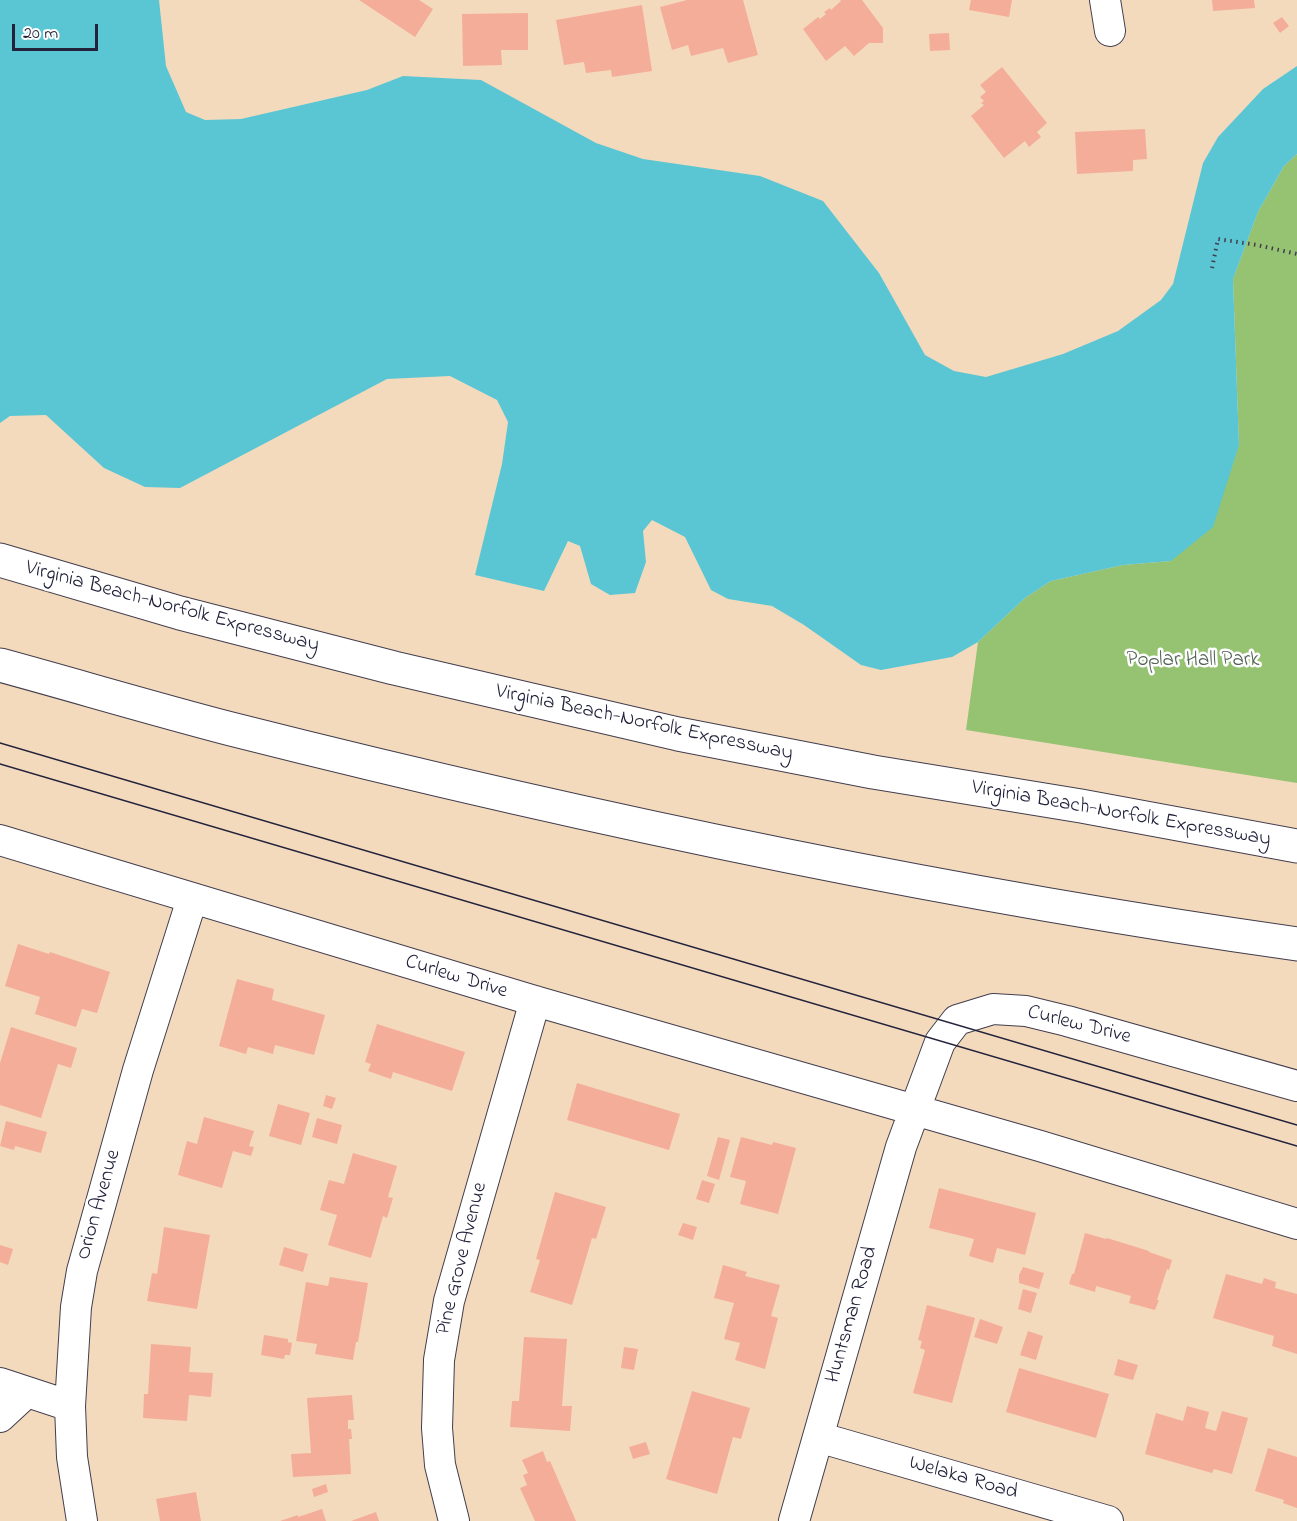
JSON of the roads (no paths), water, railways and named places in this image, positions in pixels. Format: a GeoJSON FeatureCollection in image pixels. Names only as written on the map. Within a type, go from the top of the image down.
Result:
{"type":"FeatureCollection","features":[{"type":"Feature","properties":{"kind":"highway","name":"Virginia Beach-Norfolk Expressway"},"geometry":{"type":"LineString","coordinates":[[0,560],[180,613],[383,665],[667,731],[873,772],[1081,806],[1297,846]]}},
{"type":"Feature","properties":{"kind":"highway"},"geometry":{"type":"LineString","coordinates":[[0,665],[251,734],[478,790],[678,834],[854,870],[1040,904],[1297,944]]}},
{"type":"Feature","properties":{"kind":"highway"},"geometry":{"type":"LineString","coordinates":[[1081,806],[1297,829]]}},
{"type":"Feature","properties":{"kind":"street"},"geometry":{"type":"LineString","coordinates":[[1105,0],[1110,31]]}},
{"type":"Feature","properties":{"kind":"street","name":"Curlew Drive"},"geometry":{"type":"LineString","coordinates":[[0,840],[535,1001],[1040,1146],[1297,1224]]}},
{"type":"Feature","properties":{"kind":"street","name":"Orion Avenue"},"geometry":{"type":"LineString","coordinates":[[82,1521],[72,1457],[70,1406],[76,1307],[82,1271],[138,1070],[192,899]]}},
{"type":"Feature","properties":{"kind":"street","name":"Pine Grove Avenue"},"geometry":{"type":"LineString","coordinates":[[454,1521],[440,1465],[436,1428],[439,1360],[449,1301],[535,1001]]}},
{"type":"Feature","properties":{"kind":"street","name":"Curlew Drive"},"geometry":{"type":"LineString","coordinates":[[914,1110],[940,1042],[953,1024],[970,1015],[993,1009],[1026,1011],[1067,1021],[1297,1086]]}},
{"type":"Feature","properties":{"kind":"street","name":"Huntsman Road"},"geometry":{"type":"LineString","coordinates":[[794,1521],[901,1147],[914,1110]]}},
{"type":"Feature","properties":{"kind":"street"},"geometry":{"type":"LineString","coordinates":[[0,1417],[13,1388],[70,1406]]}},
{"type":"Feature","properties":{"kind":"street","name":"Welaka Road"},"geometry":{"type":"LineString","coordinates":[[818,1437],[1108,1521]]}},
{"type":"Feature","properties":{"kind":"water"},"geometry":{"type":"Polygon","coordinates":[[[0,0],[159,0],[166,66],[186,112],[205,120],[241,119],[367,90],[403,76],[481,80],[596,143],[643,159],[760,176],[823,201],[879,273],[925,355],[954,371],[986,377],[1063,354],[1118,331],[1161,300],[1173,284],[1203,163],[1218,137],[1263,89],[1297,66],[1297,154],[1284,166],[1258,212],[1233,279],[1239,445],[1213,527],[1171,561],[1123,565],[1051,581],[1025,598],[978,642],[952,657],[881,670],[861,665],[804,625],[772,606],[728,599],[711,590],[685,537],[652,520],[643,531],[646,562],[635,593],[610,595],[591,584],[580,546],[568,541],[544,591],[475,575],[502,464],[508,422],[497,400],[450,376],[387,379],[180,488],[145,487],[104,468],[46,415],[10,416],[0,423],[0,0]]]}},
{"type":"Feature","properties":{"kind":"tram line"},"geometry":{"type":"LineString","coordinates":[[0,743],[1297,1125]]}},
{"type":"Feature","properties":{"kind":"tram line"},"geometry":{"type":"LineString","coordinates":[[0,764],[1297,1146]]}},
{"type":"Feature","properties":{"kind":"park label","name":"Poplar Hall Park"},"geometry":{"type":"Point","coordinates":[1193,662]}}]}
